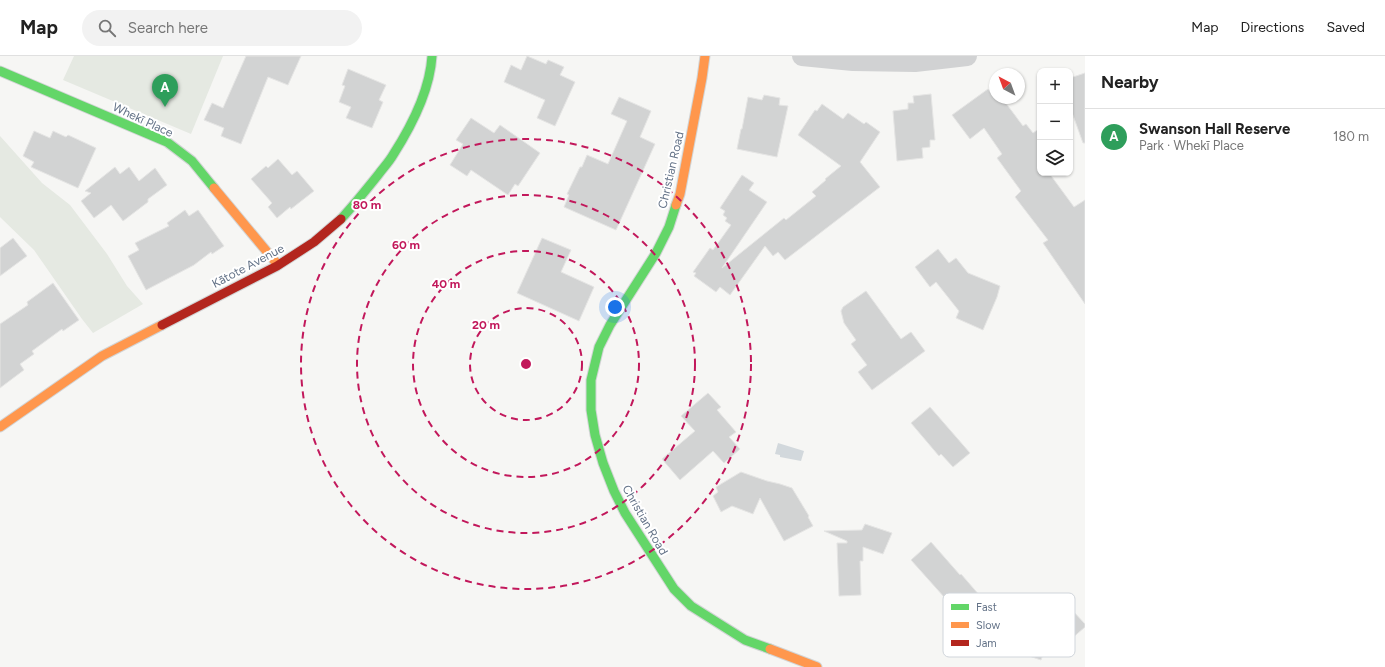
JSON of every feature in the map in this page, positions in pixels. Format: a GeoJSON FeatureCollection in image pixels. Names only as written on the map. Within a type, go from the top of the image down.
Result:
{"type":"FeatureCollection","features":[{"type":"Feature","properties":{"kind":"street","name":"Kātote Avenue"},"geometry":{"type":"LineString","coordinates":[[0,427],[102,356],[278,265],[314,242],[338,223],[393,156],[413,118],[425,89],[431,70],[432,56]]}},
{"type":"Feature","properties":{"kind":"street","name":"Christian Road"},"geometry":{"type":"LineString","coordinates":[[705,56],[680,194],[669,227],[656,253],[610,325],[599,347],[591,380],[591,410],[595,435],[603,463],[614,491],[625,513],[674,589],[691,606],[745,640],[817,667]]}},
{"type":"Feature","properties":{"kind":"street"},"geometry":{"type":"LineString","coordinates":[[802,56],[853,60],[915,62],[967,56]]}},
{"type":"Feature","properties":{"kind":"street","name":"Whekī Place"},"geometry":{"type":"LineString","coordinates":[[0,71],[167,142],[192,161],[278,265]]}},
{"type":"Feature","properties":{"kind":"shaded area"},"geometry":{"type":"Polygon","coordinates":[[[74,56],[223,56],[191,134],[63,80],[74,56]]]}},
{"type":"Feature","properties":{"kind":"shaded area"},"geometry":{"type":"Polygon","coordinates":[[[0,136],[42,183],[70,205],[107,254],[127,286],[143,304],[93,333],[34,250],[0,217],[0,136]]]}},
{"type":"Feature","properties":{"kind":"shaded area"},"geometry":{"type":"Polygon","coordinates":[[[778,443],[804,451],[801,461],[780,457],[780,455],[775,454],[778,443]]]}},
{"type":"Feature","properties":{"kind":"building"},"geometry":{"type":"Polygon","coordinates":[[[246,56],[301,56],[288,85],[268,77],[241,144],[221,136],[224,128],[204,120],[212,103],[223,108],[246,56]]]}},
{"type":"Feature","properties":{"kind":"building"},"geometry":{"type":"Polygon","coordinates":[[[527,56],[546,64],[548,60],[564,67],[560,75],[575,82],[555,126],[537,118],[545,100],[504,82],[511,65],[521,70],[527,56]]]}},
{"type":"Feature","properties":{"kind":"building"},"geometry":{"type":"Polygon","coordinates":[[[348,69],[386,85],[379,100],[383,102],[372,128],[346,118],[351,107],[339,102],[345,86],[342,85],[348,69]]]}},
{"type":"Feature","properties":{"kind":"building"},"geometry":{"type":"Polygon","coordinates":[[[1085,73],[1085,143],[1083,143],[1073,115],[1073,77],[1085,73]]]}},
{"type":"Feature","properties":{"kind":"building"},"geometry":{"type":"Polygon","coordinates":[[[988,89],[989,104],[1006,104],[1023,126],[1026,124],[1033,133],[1037,130],[1037,176],[1051,176],[1074,207],[1085,200],[1085,304],[1043,243],[1048,240],[1015,197],[1021,191],[997,158],[1002,154],[984,128],[970,139],[952,115],[988,89]]]}},
{"type":"Feature","properties":{"kind":"building"},"geometry":{"type":"Polygon","coordinates":[[[931,94],[935,140],[930,140],[930,147],[922,148],[923,158],[897,161],[893,111],[908,109],[908,103],[914,103],[913,96],[931,94]]]}},
{"type":"Feature","properties":{"kind":"building"},"geometry":{"type":"Polygon","coordinates":[[[764,95],[780,98],[779,105],[788,106],[777,157],[737,149],[748,97],[762,100],[764,95]]]}},
{"type":"Feature","properties":{"kind":"building"},"geometry":{"type":"Polygon","coordinates":[[[619,97],[651,111],[640,137],[655,144],[616,230],[564,207],[569,195],[567,194],[587,155],[608,164],[627,121],[611,114],[619,97]]]}},
{"type":"Feature","properties":{"kind":"building"},"geometry":{"type":"Polygon","coordinates":[[[822,104],[843,119],[848,113],[864,124],[866,122],[880,132],[860,162],[880,187],[785,260],[778,252],[773,256],[765,246],[730,295],[720,287],[716,292],[694,276],[696,273],[693,272],[710,248],[713,250],[731,225],[725,221],[727,218],[723,215],[725,211],[720,208],[742,175],[754,183],[749,190],[767,202],[722,268],[784,218],[786,220],[816,196],[812,192],[841,166],[798,135],[815,110],[817,111],[822,104]]]}},
{"type":"Feature","properties":{"kind":"building"},"geometry":{"type":"Polygon","coordinates":[[[471,118],[494,133],[500,125],[540,153],[518,186],[515,184],[508,195],[471,170],[467,176],[450,165],[463,144],[456,140],[471,118]]]}},
{"type":"Feature","properties":{"kind":"building"},"geometry":{"type":"Polygon","coordinates":[[[34,131],[50,138],[53,131],[66,137],[68,135],[96,148],[78,188],[31,167],[34,162],[23,156],[34,131]]]}},
{"type":"Feature","properties":{"kind":"building"},"geometry":{"type":"Polygon","coordinates":[[[278,159],[292,175],[297,171],[314,191],[291,209],[290,207],[277,218],[268,207],[272,203],[251,179],[266,166],[268,168],[278,159]]]}},
{"type":"Feature","properties":{"kind":"building"},"geometry":{"type":"Polygon","coordinates":[[[115,167],[120,174],[129,167],[139,181],[155,168],[167,185],[123,221],[111,205],[94,218],[81,201],[91,193],[85,191],[115,167]]]}},
{"type":"Feature","properties":{"kind":"building"},"geometry":{"type":"Polygon","coordinates":[[[185,210],[189,216],[198,210],[224,246],[212,254],[211,252],[194,265],[146,290],[128,256],[139,250],[135,243],[169,226],[167,223],[185,210]]]}},
{"type":"Feature","properties":{"kind":"building"},"geometry":{"type":"Polygon","coordinates":[[[13,238],[27,256],[0,276],[0,248],[13,238]]]}},
{"type":"Feature","properties":{"kind":"building"},"geometry":{"type":"Polygon","coordinates":[[[542,238],[571,250],[561,272],[594,287],[579,321],[517,293],[542,238]]]}},
{"type":"Feature","properties":{"kind":"building"},"geometry":{"type":"Polygon","coordinates":[[[938,249],[949,263],[956,258],[968,273],[1000,286],[983,330],[956,318],[959,311],[936,282],[930,287],[915,267],[938,249]]]}},
{"type":"Feature","properties":{"kind":"building"},"geometry":{"type":"Polygon","coordinates":[[[53,283],[79,320],[63,331],[62,329],[32,351],[34,354],[20,364],[24,370],[0,388],[0,324],[28,305],[27,302],[53,283]]]}},
{"type":"Feature","properties":{"kind":"building"},"geometry":{"type":"Polygon","coordinates":[[[866,291],[901,339],[911,332],[925,351],[872,390],[858,372],[867,365],[851,344],[856,340],[844,323],[841,311],[843,307],[866,291]]]}},
{"type":"Feature","properties":{"kind":"building"},"geometry":{"type":"Polygon","coordinates":[[[708,393],[721,407],[717,410],[736,432],[729,437],[740,449],[724,463],[713,451],[680,480],[662,459],[695,431],[681,416],[708,393]]]}},
{"type":"Feature","properties":{"kind":"building"},"geometry":{"type":"Polygon","coordinates":[[[930,407],[970,453],[953,467],[941,454],[939,456],[911,423],[930,407]]]}},
{"type":"Feature","properties":{"kind":"building"},"geometry":{"type":"Polygon","coordinates":[[[741,472],[792,488],[809,516],[808,517],[813,526],[784,541],[760,498],[753,514],[732,506],[721,512],[713,496],[718,492],[716,487],[741,472]]]}},
{"type":"Feature","properties":{"kind":"building"},"geometry":{"type":"Polygon","coordinates":[[[865,524],[892,533],[883,554],[863,547],[863,561],[860,561],[861,595],[839,596],[837,543],[847,543],[847,541],[824,531],[862,530],[865,524]]]}},
{"type":"Feature","properties":{"kind":"building"},"geometry":{"type":"Polygon","coordinates":[[[931,542],[977,593],[943,593],[943,596],[911,560],[931,542]]]}},
{"type":"Feature","properties":{"kind":"building"},"geometry":{"type":"Polygon","coordinates":[[[1075,613],[1085,624],[1085,627],[1075,636],[1075,613]]]}},
{"type":"Feature","properties":{"kind":"building"},"geometry":{"type":"Polygon","coordinates":[[[1032,657],[1042,657],[1041,660],[1032,657]]]}},
{"type":"Feature","properties":{"kind":"traffic: fast"},"geometry":{"type":"LineString","coordinates":[[341,219],[388,163],[400,144],[413,120],[424,94],[428,81],[432,56]]}},
{"type":"Feature","properties":{"kind":"traffic: fast"},"geometry":{"type":"LineString","coordinates":[[0,71],[167,142],[192,161],[214,188]]}},
{"type":"Feature","properties":{"kind":"traffic: fast"},"geometry":{"type":"LineString","coordinates":[[676,205],[669,227],[656,253],[610,325],[599,347],[591,380],[591,410],[595,435],[603,463],[614,491],[625,513],[674,589],[691,606],[745,640],[770,649]]}},
{"type":"Feature","properties":{"kind":"traffic: slow"},"geometry":{"type":"LineString","coordinates":[[676,205],[680,194],[705,56]]}},
{"type":"Feature","properties":{"kind":"traffic: slow"},"geometry":{"type":"LineString","coordinates":[[214,188],[278,265]]}},
{"type":"Feature","properties":{"kind":"traffic: slow"},"geometry":{"type":"LineString","coordinates":[[0,427],[102,356],[162,325]]}},
{"type":"Feature","properties":{"kind":"traffic: slow"},"geometry":{"type":"LineString","coordinates":[[770,649],[817,667]]}},
{"type":"Feature","properties":{"kind":"traffic: jam"},"geometry":{"type":"LineString","coordinates":[[162,325],[277,266],[314,242],[341,219]]}},
{"type":"Feature","properties":{"kind":"place","name":"Swanson Hall Reserve"},"geometry":{"type":"Point","coordinates":[165,107]}}]}
